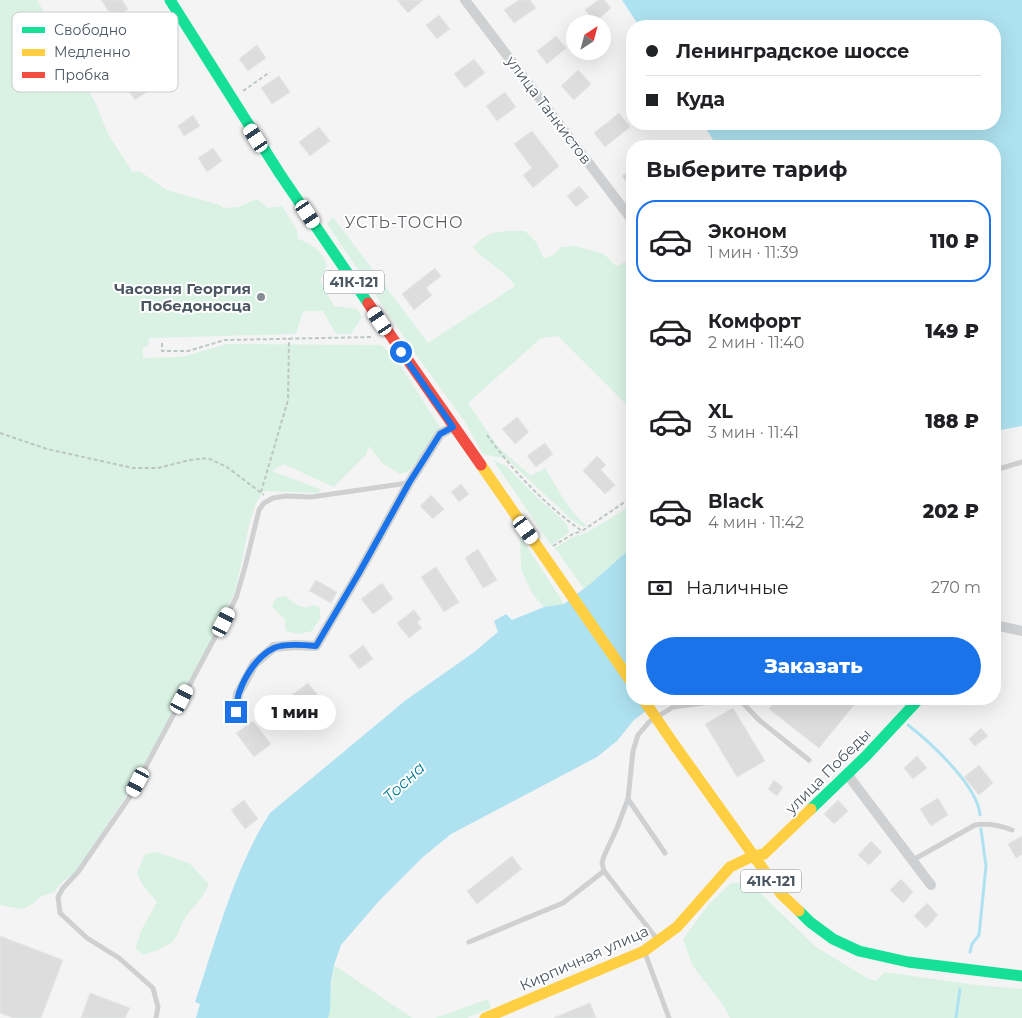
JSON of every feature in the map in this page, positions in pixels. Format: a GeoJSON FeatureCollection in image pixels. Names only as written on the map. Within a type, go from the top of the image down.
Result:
{"type":"FeatureCollection","features":[{"type":"Feature","properties":{"kind":"main road","name":"41К-121"},"geometry":{"type":"LineString","coordinates":[[170,0],[177,12]]}},
{"type":"Feature","properties":{"kind":"main road","name":"41К-121"},"geometry":{"type":"LineString","coordinates":[[178,13],[231,99],[391,336],[453,427],[548,553],[626,674]]}},
{"type":"Feature","properties":{"kind":"main road","name":"41К-121"},"geometry":{"type":"LineString","coordinates":[[647,705],[781,894],[810,922],[847,946],[859,951],[908,962],[1022,976]]}},
{"type":"Feature","properties":{"kind":"main road","name":"улица Победы"},"geometry":{"type":"LineString","coordinates":[[753,856],[764,854],[775,844],[847,774],[913,705]]}},
{"type":"Feature","properties":{"kind":"main road","name":"Кирпичная улица"},"geometry":{"type":"LineString","coordinates":[[485,1018],[644,950],[659,941],[677,928],[722,874],[730,867],[753,856]]}},
{"type":"Feature","properties":{"kind":"street","name":"улица Танкистов"},"geometry":{"type":"LineString","coordinates":[[465,0],[626,212]]}},
{"type":"Feature","properties":{"kind":"street"},"geometry":{"type":"LineString","coordinates":[[236,712],[238,694],[254,664],[274,648],[295,645],[316,646],[409,483],[440,434],[453,427]]}},
{"type":"Feature","properties":{"kind":"street"},"geometry":{"type":"LineString","coordinates":[[1001,626],[1022,632]]}},
{"type":"Feature","properties":{"kind":"street"},"geometry":{"type":"LineString","coordinates":[[847,774],[931,885]]}},
{"type":"Feature","properties":{"kind":"lane"},"geometry":{"type":"LineString","coordinates":[[1001,468],[1022,462]]}},
{"type":"Feature","properties":{"kind":"lane"},"geometry":{"type":"LineString","coordinates":[[156,1018],[158,1007],[153,988],[119,958],[86,938],[60,913],[58,897],[63,888],[78,872],[129,798],[213,642],[236,598],[259,510],[264,503],[286,496],[311,497],[409,483]]}},
{"type":"Feature","properties":{"kind":"lane"},"geometry":{"type":"LineString","coordinates":[[659,941],[604,871],[602,863],[628,799],[633,751],[638,735],[648,722],[672,707],[687,705]]}},
{"type":"Feature","properties":{"kind":"lane"},"geometry":{"type":"LineString","coordinates":[[745,705],[759,720],[809,760]]}},
{"type":"Feature","properties":{"kind":"lane"},"geometry":{"type":"LineString","coordinates":[[628,799],[665,853]]}},
{"type":"Feature","properties":{"kind":"lane"},"geometry":{"type":"LineString","coordinates":[[913,860],[975,825],[985,823],[999,825],[1012,830]]}},
{"type":"Feature","properties":{"kind":"lane"},"geometry":{"type":"LineString","coordinates":[[469,942],[563,904],[604,871]]}},
{"type":"Feature","properties":{"kind":"lane"},"geometry":{"type":"LineString","coordinates":[[644,950],[669,1018]]}},
{"type":"Feature","properties":{"kind":"path"},"geometry":{"type":"LineString","coordinates":[[231,99],[270,72]]}},
{"type":"Feature","properties":{"kind":"path"},"geometry":{"type":"LineString","coordinates":[[162,343],[162,351],[188,351],[225,340],[391,336]]}},
{"type":"Feature","properties":{"kind":"path"},"geometry":{"type":"LineString","coordinates":[[261,492],[279,436],[288,400],[289,338]]}},
{"type":"Feature","properties":{"kind":"path"},"geometry":{"type":"LineString","coordinates":[[0,433],[47,449],[133,468],[158,468],[190,460],[208,458],[227,467],[269,500]]}},
{"type":"Feature","properties":{"kind":"path"},"geometry":{"type":"LineString","coordinates":[[487,435],[508,463],[539,494],[582,531]]}},
{"type":"Feature","properties":{"kind":"path"},"geometry":{"type":"LineString","coordinates":[[548,553],[572,534],[582,531],[626,501]]}},
{"type":"Feature","properties":{"kind":"path"},"geometry":{"type":"LineString","coordinates":[[722,874],[737,876],[750,881],[767,896]]}},
{"type":"Feature","properties":{"kind":"green space"},"geometry":{"type":"Polygon","coordinates":[[[0,0],[37,0],[44,12],[12,12],[12,92],[89,92],[108,134],[133,173],[139,171],[167,190],[220,205],[223,208],[239,207],[257,199],[268,208],[282,206],[297,230],[298,239],[316,249],[325,260],[327,265],[320,281],[334,306],[357,309],[362,317],[351,334],[336,334],[323,311],[303,311],[296,334],[149,338],[148,347],[143,347],[143,358],[182,357],[227,344],[381,345],[394,356],[441,429],[409,471],[400,474],[383,464],[369,446],[366,455],[334,487],[283,464],[272,471],[322,490],[317,493],[264,491],[256,503],[249,525],[234,594],[166,729],[126,796],[75,873],[62,882],[54,892],[40,897],[23,909],[0,905],[0,0]]]}},
{"type":"Feature","properties":{"kind":"green space"},"geometry":{"type":"Polygon","coordinates":[[[333,217],[428,343],[515,286],[506,275],[473,247],[490,234],[503,231],[525,231],[536,242],[544,259],[553,255],[561,247],[575,246],[604,254],[616,266],[626,262],[626,404],[558,336],[541,338],[468,403],[498,447],[531,476],[545,468],[569,507],[587,525],[583,527],[572,520],[507,459],[483,454],[465,422],[417,356],[327,224],[333,217]]]}},
{"type":"Feature","properties":{"kind":"green space"},"geometry":{"type":"Polygon","coordinates":[[[493,460],[506,466],[567,524],[569,533],[551,545],[493,460]]]}},
{"type":"Feature","properties":{"kind":"green space"},"geometry":{"type":"Polygon","coordinates":[[[626,509],[626,552],[584,589],[555,548],[573,537],[588,532],[626,509]]]}},
{"type":"Feature","properties":{"kind":"green space"},"geometry":{"type":"Polygon","coordinates":[[[520,536],[564,604],[544,607],[532,593],[521,569],[520,536]]]}},
{"type":"Feature","properties":{"kind":"green space"},"geometry":{"type":"Polygon","coordinates":[[[285,596],[302,607],[313,605],[319,607],[321,617],[312,631],[298,634],[286,631],[285,620],[272,606],[276,598],[285,596]]]}},
{"type":"Feature","properties":{"kind":"green space"},"geometry":{"type":"Polygon","coordinates":[[[156,852],[189,863],[209,884],[204,894],[187,915],[173,941],[144,955],[135,949],[142,929],[157,902],[142,884],[137,873],[145,854],[156,852]]]}},
{"type":"Feature","properties":{"kind":"green space"},"geometry":{"type":"Polygon","coordinates":[[[731,883],[746,883],[762,895],[816,947],[867,978],[876,981],[884,972],[976,985],[1022,989],[1022,1018],[730,1018],[721,1002],[692,965],[683,939],[709,904],[731,883]]]}},
{"type":"Feature","properties":{"kind":"green space"},"geometry":{"type":"Polygon","coordinates":[[[334,965],[412,1018],[328,1018],[334,965]]]}},
{"type":"Feature","properties":{"kind":"green space"},"geometry":{"type":"Polygon","coordinates":[[[488,999],[491,1008],[467,1018],[435,1018],[488,999]]]}},
{"type":"Feature","properties":{"kind":"water"},"geometry":{"type":"Polygon","coordinates":[[[622,0],[1022,0],[1022,426],[1001,430],[1001,140],[713,140],[707,130],[1001,130],[1001,20],[635,20],[622,0]]]}},
{"type":"Feature","properties":{"kind":"water","name":"Тосна"},"geometry":{"type":"Polygon","coordinates":[[[626,552],[626,705],[654,705],[634,720],[617,741],[597,757],[451,834],[423,857],[379,901],[341,945],[334,965],[328,1018],[196,1018],[200,1004],[195,1002],[227,905],[246,858],[270,813],[406,700],[473,653],[498,632],[494,621],[506,614],[512,620],[544,607],[564,604],[626,552]]]}},
{"type":"Feature","properties":{"kind":"building"},"geometry":{"type":"Polygon","coordinates":[[[101,0],[122,0],[128,9],[124,12],[109,12],[101,0]]]}},
{"type":"Feature","properties":{"kind":"building"},"geometry":{"type":"Polygon","coordinates":[[[397,0],[423,0],[408,13],[397,0]]]}},
{"type":"Feature","properties":{"kind":"building"},"geometry":{"type":"Polygon","coordinates":[[[519,0],[530,0],[536,8],[514,23],[504,10],[519,0]]]}},
{"type":"Feature","properties":{"kind":"building"},"geometry":{"type":"Polygon","coordinates":[[[598,0],[604,0],[611,8],[603,15],[589,15],[585,10],[598,0]]]}},
{"type":"Feature","properties":{"kind":"building"},"geometry":{"type":"Polygon","coordinates":[[[439,15],[450,29],[437,39],[426,25],[439,15]]]}},
{"type":"Feature","properties":{"kind":"building"},"geometry":{"type":"Polygon","coordinates":[[[556,36],[566,48],[547,64],[537,51],[556,36]]]}},
{"type":"Feature","properties":{"kind":"building"},"geometry":{"type":"Polygon","coordinates":[[[257,45],[266,58],[248,71],[239,59],[257,45]]]}},
{"type":"Feature","properties":{"kind":"building"},"geometry":{"type":"Polygon","coordinates":[[[474,59],[485,73],[465,88],[454,74],[474,59]]]}},
{"type":"Feature","properties":{"kind":"building"},"geometry":{"type":"Polygon","coordinates":[[[578,70],[591,84],[574,100],[561,86],[578,70]]]}},
{"type":"Feature","properties":{"kind":"building"},"geometry":{"type":"Polygon","coordinates":[[[279,76],[290,92],[272,104],[261,88],[279,76]]]}},
{"type":"Feature","properties":{"kind":"building"},"geometry":{"type":"Polygon","coordinates":[[[129,92],[147,92],[135,100],[129,92]]]}},
{"type":"Feature","properties":{"kind":"building"},"geometry":{"type":"Polygon","coordinates":[[[505,92],[516,107],[497,121],[486,106],[505,92]]]}},
{"type":"Feature","properties":{"kind":"building"},"geometry":{"type":"Polygon","coordinates":[[[619,113],[626,122],[626,130],[605,147],[594,133],[619,113]]]}},
{"type":"Feature","properties":{"kind":"building"},"geometry":{"type":"Polygon","coordinates":[[[193,115],[200,126],[184,136],[178,126],[193,115]]]}},
{"type":"Feature","properties":{"kind":"building"},"geometry":{"type":"Polygon","coordinates":[[[319,127],[330,141],[310,156],[299,142],[319,127]]]}},
{"type":"Feature","properties":{"kind":"building"},"geometry":{"type":"Polygon","coordinates":[[[532,131],[559,166],[533,188],[523,175],[532,168],[514,144],[532,131]]]}},
{"type":"Feature","properties":{"kind":"building"},"geometry":{"type":"Polygon","coordinates":[[[213,148],[222,161],[207,172],[198,158],[213,148]]]}},
{"type":"Feature","properties":{"kind":"building"},"geometry":{"type":"Polygon","coordinates":[[[626,173],[626,181],[622,176],[626,173]]]}},
{"type":"Feature","properties":{"kind":"building"},"geometry":{"type":"Polygon","coordinates":[[[579,186],[589,197],[576,207],[567,196],[579,186]]]}},
{"type":"Feature","properties":{"kind":"building"},"geometry":{"type":"Polygon","coordinates":[[[435,268],[441,276],[426,288],[432,295],[414,310],[402,294],[435,268]]]}},
{"type":"Feature","properties":{"kind":"building"},"geometry":{"type":"Polygon","coordinates":[[[517,417],[529,432],[515,444],[502,429],[517,417]]]}},
{"type":"Feature","properties":{"kind":"building"},"geometry":{"type":"Polygon","coordinates":[[[545,443],[553,454],[536,467],[527,456],[545,443]]]}},
{"type":"Feature","properties":{"kind":"building"},"geometry":{"type":"Polygon","coordinates":[[[597,456],[606,465],[601,470],[615,485],[605,494],[583,471],[597,456]]]}},
{"type":"Feature","properties":{"kind":"building"},"geometry":{"type":"Polygon","coordinates":[[[461,484],[469,494],[459,502],[451,492],[461,484]]]}},
{"type":"Feature","properties":{"kind":"building"},"geometry":{"type":"Polygon","coordinates":[[[431,495],[444,509],[433,519],[420,506],[431,495]]]}},
{"type":"Feature","properties":{"kind":"building"},"geometry":{"type":"Polygon","coordinates":[[[478,549],[497,580],[483,588],[465,558],[478,549]]]}},
{"type":"Feature","properties":{"kind":"building"},"geometry":{"type":"Polygon","coordinates":[[[436,567],[459,602],[444,612],[421,577],[436,567]]]}},
{"type":"Feature","properties":{"kind":"building"},"geometry":{"type":"Polygon","coordinates":[[[316,580],[337,592],[331,603],[309,591],[316,580]]]}},
{"type":"Feature","properties":{"kind":"building"},"geometry":{"type":"Polygon","coordinates":[[[382,583],[393,599],[373,614],[361,599],[382,583]]]}},
{"type":"Feature","properties":{"kind":"building"},"geometry":{"type":"Polygon","coordinates":[[[414,610],[421,619],[417,622],[422,628],[409,638],[397,623],[414,610]]]}},
{"type":"Feature","properties":{"kind":"building"},"geometry":{"type":"Polygon","coordinates":[[[363,645],[373,659],[359,669],[349,656],[363,645]]]}},
{"type":"Feature","properties":{"kind":"building"},"geometry":{"type":"Polygon","coordinates":[[[308,683],[319,697],[299,712],[288,698],[308,683]]]}},
{"type":"Feature","properties":{"kind":"building"},"geometry":{"type":"Polygon","coordinates":[[[772,705],[854,705],[819,748],[769,709],[772,705]]]}},
{"type":"Feature","properties":{"kind":"building"},"geometry":{"type":"Polygon","coordinates":[[[733,708],[765,761],[737,777],[705,724],[733,708]]]}},
{"type":"Feature","properties":{"kind":"building"},"geometry":{"type":"Polygon","coordinates":[[[253,721],[271,744],[254,757],[236,733],[253,721]]]}},
{"type":"Feature","properties":{"kind":"building"},"geometry":{"type":"Polygon","coordinates":[[[981,728],[988,736],[975,746],[969,739],[981,728]]]}},
{"type":"Feature","properties":{"kind":"building"},"geometry":{"type":"Polygon","coordinates":[[[917,756],[927,768],[913,779],[904,768],[917,756]]]}},
{"type":"Feature","properties":{"kind":"building"},"geometry":{"type":"Polygon","coordinates":[[[979,765],[993,783],[979,795],[964,777],[979,765]]]}},
{"type":"Feature","properties":{"kind":"building"},"geometry":{"type":"Polygon","coordinates":[[[774,780],[783,787],[777,796],[768,789],[774,780]]]}},
{"type":"Feature","properties":{"kind":"building"},"geometry":{"type":"Polygon","coordinates":[[[938,798],[948,815],[931,826],[920,809],[938,798]]]}},
{"type":"Feature","properties":{"kind":"building"},"geometry":{"type":"Polygon","coordinates":[[[244,800],[258,819],[245,829],[231,810],[244,800]]]}},
{"type":"Feature","properties":{"kind":"building"},"geometry":{"type":"Polygon","coordinates":[[[838,800],[848,811],[834,824],[824,814],[838,800]]]}},
{"type":"Feature","properties":{"kind":"building"},"geometry":{"type":"Polygon","coordinates":[[[1022,836],[1022,854],[1016,858],[1008,844],[1022,836]]]}},
{"type":"Feature","properties":{"kind":"building"},"geometry":{"type":"Polygon","coordinates":[[[871,841],[882,852],[869,865],[858,855],[871,841]]]}},
{"type":"Feature","properties":{"kind":"building"},"geometry":{"type":"Polygon","coordinates":[[[512,856],[522,869],[477,904],[467,891],[512,856]]]}},
{"type":"Feature","properties":{"kind":"building"},"geometry":{"type":"Polygon","coordinates":[[[901,879],[913,892],[903,903],[890,890],[901,879]]]}},
{"type":"Feature","properties":{"kind":"building"},"geometry":{"type":"Polygon","coordinates":[[[927,903],[938,915],[926,928],[914,916],[927,903]]]}},
{"type":"Feature","properties":{"kind":"building"},"geometry":{"type":"Polygon","coordinates":[[[0,936],[63,960],[41,1018],[13,1018],[0,1013],[0,936]]]}},
{"type":"Feature","properties":{"kind":"building"},"geometry":{"type":"Polygon","coordinates":[[[90,993],[130,1008],[125,1018],[81,1018],[90,993]]]}},
{"type":"Feature","properties":{"kind":"building"},"geometry":{"type":"Polygon","coordinates":[[[590,1003],[596,1018],[553,1018],[590,1003]]]}},
{"type":"Feature","properties":{"kind":"waterway"},"geometry":{"type":"LineString","coordinates":[[908,725],[940,753],[962,778],[971,791],[980,815]]}},
{"type":"Feature","properties":{"kind":"waterway"},"geometry":{"type":"LineString","coordinates":[[970,952],[972,944],[979,935],[986,866],[981,829]]}},
{"type":"Feature","properties":{"kind":"waterway"},"geometry":{"type":"LineString","coordinates":[[956,1018],[960,989]]}},
{"type":"Feature","properties":{"kind":"traffic: fast"},"geometry":{"type":"LineString","coordinates":[[170,0],[178,12]]}},
{"type":"Feature","properties":{"kind":"traffic: fast"},"geometry":{"type":"LineString","coordinates":[[178,13],[280,174],[368,303]]}},
{"type":"Feature","properties":{"kind":"traffic: fast"},"geometry":{"type":"LineString","coordinates":[[811,809],[866,756],[913,705]]}},
{"type":"Feature","properties":{"kind":"traffic: fast"},"geometry":{"type":"LineString","coordinates":[[799,911],[833,939],[859,951],[908,962],[1022,976]]}},
{"type":"Feature","properties":{"kind":"traffic: slow"},"geometry":{"type":"LineString","coordinates":[[481,465],[626,674]]}},
{"type":"Feature","properties":{"kind":"traffic: slow"},"geometry":{"type":"LineString","coordinates":[[647,705],[676,747]]}},
{"type":"Feature","properties":{"kind":"traffic: slow"},"geometry":{"type":"LineString","coordinates":[[676,747],[781,894],[799,911]]}},
{"type":"Feature","properties":{"kind":"traffic: slow"},"geometry":{"type":"LineString","coordinates":[[485,1018],[644,951],[677,927],[730,867],[753,856],[764,854],[811,809]]}},
{"type":"Feature","properties":{"kind":"traffic: jam"},"geometry":{"type":"LineString","coordinates":[[368,303],[481,465]]}},
{"type":"Feature","properties":{"kind":"place","name":"Часовня Георгия Победоносца"},"geometry":{"type":"Point","coordinates":[261,297]}},
{"type":"Feature","properties":{"kind":"district","name":"УСТЬ-ТОСНО"},"geometry":{"type":"Point","coordinates":[404,222]}},
{"type":"Feature","properties":{"kind":"route"},"geometry":{"type":"LineString","coordinates":[[236,712],[238,694],[254,664],[274,648],[295,645],[316,646],[409,483],[440,434],[453,427],[401,352]]}}]}
